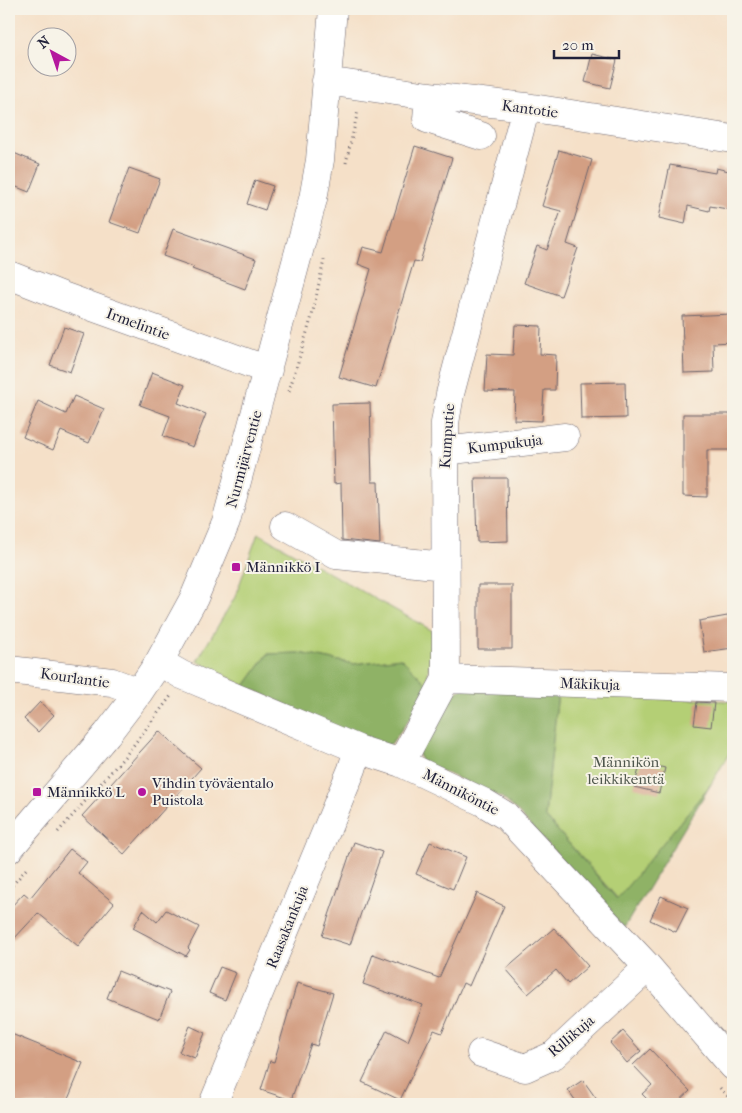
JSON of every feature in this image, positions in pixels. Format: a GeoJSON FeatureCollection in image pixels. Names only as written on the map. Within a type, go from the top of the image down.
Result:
{"type":"FeatureCollection","features":[{"type":"Feature","properties":{"kind":"street","name":"Nurmijärventie"},"geometry":{"type":"LineString","coordinates":[[9,849],[107,734],[159,662],[194,598],[226,522],[313,199],[320,160],[333,9]]}},
{"type":"Feature","properties":{"kind":"street","name":"Kantotie"},"geometry":{"type":"LineString","coordinates":[[326,81],[526,107],[733,139]]}},
{"type":"Feature","properties":{"kind":"street"},"geometry":{"type":"LineString","coordinates":[[430,96],[427,118],[481,136]]}},
{"type":"Feature","properties":{"kind":"street","name":"Kumputie"},"geometry":{"type":"LineString","coordinates":[[402,763],[446,679],[445,423],[450,394],[526,107]]}},
{"type":"Feature","properties":{"kind":"street","name":"Irmelintie"},"geometry":{"type":"LineString","coordinates":[[9,275],[74,301],[268,370]]}},
{"type":"Feature","properties":{"kind":"street","name":"Kumpukuja"},"geometry":{"type":"LineString","coordinates":[[444,451],[565,437]]}},
{"type":"Feature","properties":{"kind":"street"},"geometry":{"type":"LineString","coordinates":[[285,526],[336,555],[445,566]]}},
{"type":"Feature","properties":{"kind":"street","name":"Männiköntie"},"geometry":{"type":"LineString","coordinates":[[159,662],[182,675],[358,749],[402,763],[483,802],[506,816],[648,967],[727,1077]]}},
{"type":"Feature","properties":{"kind":"street","name":"Kourlantie"},"geometry":{"type":"LineString","coordinates":[[9,670],[112,682],[139,692]]}},
{"type":"Feature","properties":{"kind":"street","name":"Mäkikuja"},"geometry":{"type":"LineString","coordinates":[[446,679],[733,688]]}},
{"type":"Feature","properties":{"kind":"street","name":"Raasakankuja"},"geometry":{"type":"LineString","coordinates":[[213,1104],[348,778],[358,749]]}},
{"type":"Feature","properties":{"kind":"street","name":"Rillikuja"},"geometry":{"type":"LineString","coordinates":[[481,1053],[525,1068],[554,1055],[648,967]]}},
{"type":"Feature","properties":{"kind":"path"},"geometry":{"type":"LineString","coordinates":[[171,696],[180,699]]}},
{"type":"Feature","properties":{"kind":"path"},"geometry":{"type":"LineString","coordinates":[[727,1077],[733,1102]]}},
{"type":"Feature","properties":{"kind":"green space"},"geometry":{"type":"Polygon","coordinates":[[[258,533],[433,631],[427,684],[401,658],[354,664],[299,653],[268,654],[245,686],[197,661],[235,597],[258,533]]]}},
{"type":"Feature","properties":{"kind":"green space"},"geometry":{"type":"Polygon","coordinates":[[[299,653],[354,664],[401,658],[427,684],[413,714],[391,744],[379,747],[245,686],[268,654],[299,653]]]}},
{"type":"Feature","properties":{"kind":"green space"},"geometry":{"type":"Polygon","coordinates":[[[464,688],[558,692],[545,816],[617,899],[711,784],[624,928],[515,809],[501,797],[421,762],[417,748],[446,697],[464,688]]]}},
{"type":"Feature","properties":{"kind":"green space","name":"Männikön leikkikenttä"},"geometry":{"type":"Polygon","coordinates":[[[558,692],[727,701],[733,703],[733,747],[711,784],[618,899],[545,816],[558,692]]]}},
{"type":"Feature","properties":{"kind":"building"},"geometry":{"type":"Polygon","coordinates":[[[592,54],[617,60],[610,88],[585,82],[592,54]]]}},
{"type":"Feature","properties":{"kind":"building"},"geometry":{"type":"Polygon","coordinates":[[[415,146],[452,158],[420,262],[414,261],[376,388],[339,377],[371,269],[358,264],[363,247],[383,252],[415,146]]]}},
{"type":"Feature","properties":{"kind":"building"},"geometry":{"type":"Polygon","coordinates":[[[559,150],[592,160],[567,244],[578,248],[561,296],[524,283],[537,246],[547,250],[561,211],[542,206],[559,150]]]}},
{"type":"Feature","properties":{"kind":"building"},"geometry":{"type":"Polygon","coordinates":[[[9,151],[40,164],[29,192],[9,184],[9,151]]]}},
{"type":"Feature","properties":{"kind":"building"},"geometry":{"type":"Polygon","coordinates":[[[670,165],[715,173],[716,168],[733,172],[733,210],[710,206],[709,211],[688,206],[685,224],[659,218],[670,165]]]}},
{"type":"Feature","properties":{"kind":"building"},"geometry":{"type":"Polygon","coordinates":[[[129,168],[160,179],[140,233],[109,222],[129,168]]]}},
{"type":"Feature","properties":{"kind":"building"},"geometry":{"type":"Polygon","coordinates":[[[255,180],[273,186],[265,210],[247,204],[255,180]]]}},
{"type":"Feature","properties":{"kind":"building"},"geometry":{"type":"Polygon","coordinates":[[[173,229],[256,259],[245,289],[163,256],[173,229]]]}},
{"type":"Feature","properties":{"kind":"building"},"geometry":{"type":"Polygon","coordinates":[[[733,314],[733,342],[713,343],[714,372],[684,373],[682,316],[733,314]]]}},
{"type":"Feature","properties":{"kind":"building"},"geometry":{"type":"Polygon","coordinates":[[[515,325],[541,326],[540,354],[556,355],[555,390],[544,390],[542,421],[514,420],[515,392],[485,391],[487,354],[513,355],[515,325]]]}},
{"type":"Feature","properties":{"kind":"building"},"geometry":{"type":"Polygon","coordinates":[[[64,327],[84,334],[70,372],[50,365],[64,327]]]}},
{"type":"Feature","properties":{"kind":"building"},"geometry":{"type":"Polygon","coordinates":[[[152,372],[185,385],[178,403],[206,414],[193,447],[163,436],[170,416],[140,405],[152,372]]]}},
{"type":"Feature","properties":{"kind":"building"},"geometry":{"type":"Polygon","coordinates":[[[625,382],[626,418],[581,419],[580,383],[625,382]]]}},
{"type":"Feature","properties":{"kind":"building"},"geometry":{"type":"Polygon","coordinates":[[[74,396],[104,409],[89,443],[61,431],[53,450],[23,437],[38,401],[66,414],[74,396]]]}},
{"type":"Feature","properties":{"kind":"building"},"geometry":{"type":"Polygon","coordinates":[[[370,403],[372,482],[378,482],[380,544],[342,540],[341,483],[334,484],[332,404],[370,403]]]}},
{"type":"Feature","properties":{"kind":"building"},"geometry":{"type":"Polygon","coordinates":[[[683,414],[733,414],[733,450],[707,450],[707,497],[683,496],[683,414]]]}},
{"type":"Feature","properties":{"kind":"building"},"geometry":{"type":"Polygon","coordinates":[[[475,478],[507,478],[508,541],[477,542],[475,478]]]}},
{"type":"Feature","properties":{"kind":"building"},"geometry":{"type":"Polygon","coordinates":[[[478,585],[512,585],[512,649],[478,649],[478,585]]]}},
{"type":"Feature","properties":{"kind":"building"},"geometry":{"type":"Polygon","coordinates":[[[733,615],[733,648],[704,652],[699,621],[733,615]]]}},
{"type":"Feature","properties":{"kind":"building"},"geometry":{"type":"Polygon","coordinates":[[[40,702],[54,715],[38,732],[24,719],[40,702]]]}},
{"type":"Feature","properties":{"kind":"building"},"geometry":{"type":"Polygon","coordinates":[[[697,702],[714,703],[711,727],[694,725],[697,702]]]}},
{"type":"Feature","properties":{"kind":"building","name":"Vihdin työväentalo Puistola"},"geometry":{"type":"Polygon","coordinates":[[[159,731],[201,768],[124,854],[82,816],[159,731]]]}},
{"type":"Feature","properties":{"kind":"building"},"geometry":{"type":"Polygon","coordinates":[[[641,762],[665,768],[659,793],[634,787],[641,762]]]}},
{"type":"Feature","properties":{"kind":"building"},"geometry":{"type":"Polygon","coordinates":[[[354,842],[382,852],[350,945],[322,936],[354,842]]]}},
{"type":"Feature","properties":{"kind":"building"},"geometry":{"type":"Polygon","coordinates":[[[430,842],[466,857],[453,889],[416,874],[430,842]]]}},
{"type":"Feature","properties":{"kind":"building"},"geometry":{"type":"Polygon","coordinates":[[[70,849],[87,862],[78,873],[114,903],[78,946],[38,913],[13,940],[9,936],[9,923],[11,920],[9,918],[9,909],[24,893],[30,898],[70,849]]]}},
{"type":"Feature","properties":{"kind":"building"},"geometry":{"type":"Polygon","coordinates":[[[477,893],[504,906],[469,986],[463,983],[442,1033],[434,1030],[400,1100],[362,1082],[387,1030],[408,1041],[423,1005],[363,984],[373,954],[439,978],[477,893]]]}},
{"type":"Feature","properties":{"kind":"building"},"geometry":{"type":"Polygon","coordinates":[[[661,896],[688,908],[676,932],[650,920],[661,896]]]}},
{"type":"Feature","properties":{"kind":"building"},"geometry":{"type":"Polygon","coordinates":[[[143,910],[157,922],[166,910],[199,927],[186,956],[133,928],[143,910]]]}},
{"type":"Feature","properties":{"kind":"building"},"geometry":{"type":"Polygon","coordinates":[[[554,928],[588,966],[568,984],[556,970],[528,994],[506,969],[554,928]]]}},
{"type":"Feature","properties":{"kind":"building"},"geometry":{"type":"Polygon","coordinates":[[[220,967],[236,973],[225,1000],[209,993],[220,967]]]}},
{"type":"Feature","properties":{"kind":"building"},"geometry":{"type":"Polygon","coordinates":[[[118,971],[170,992],[159,1019],[107,998],[118,971]]]}},
{"type":"Feature","properties":{"kind":"building"},"geometry":{"type":"Polygon","coordinates":[[[297,983],[333,993],[317,1046],[311,1044],[291,1100],[261,1090],[270,1061],[274,1062],[297,983]]]}},
{"type":"Feature","properties":{"kind":"building"},"geometry":{"type":"Polygon","coordinates":[[[190,1026],[205,1033],[195,1058],[179,1052],[190,1026]]]}},
{"type":"Feature","properties":{"kind":"building"},"geometry":{"type":"Polygon","coordinates":[[[623,1031],[641,1051],[627,1063],[610,1043],[623,1031]]]}},
{"type":"Feature","properties":{"kind":"building"},"geometry":{"type":"Polygon","coordinates":[[[9,1033],[83,1063],[66,1104],[9,1104],[9,1033]]]}},
{"type":"Feature","properties":{"kind":"building"},"geometry":{"type":"Polygon","coordinates":[[[650,1049],[690,1091],[676,1104],[652,1104],[642,1094],[652,1085],[633,1065],[650,1049]]]}},
{"type":"Feature","properties":{"kind":"building"},"geometry":{"type":"Polygon","coordinates":[[[583,1080],[600,1104],[578,1104],[568,1090],[583,1080]]]}},
{"type":"Feature","properties":{"kind":"place","name":"Männikkö I"},"geometry":{"type":"Point","coordinates":[236,567]}},
{"type":"Feature","properties":{"kind":"place","name":"Männikkö L"},"geometry":{"type":"Point","coordinates":[37,792]}},
{"type":"Feature","properties":{"kind":"place","name":"Vihdin työväentalo Puistola"},"geometry":{"type":"Point","coordinates":[142,792]}}]}
